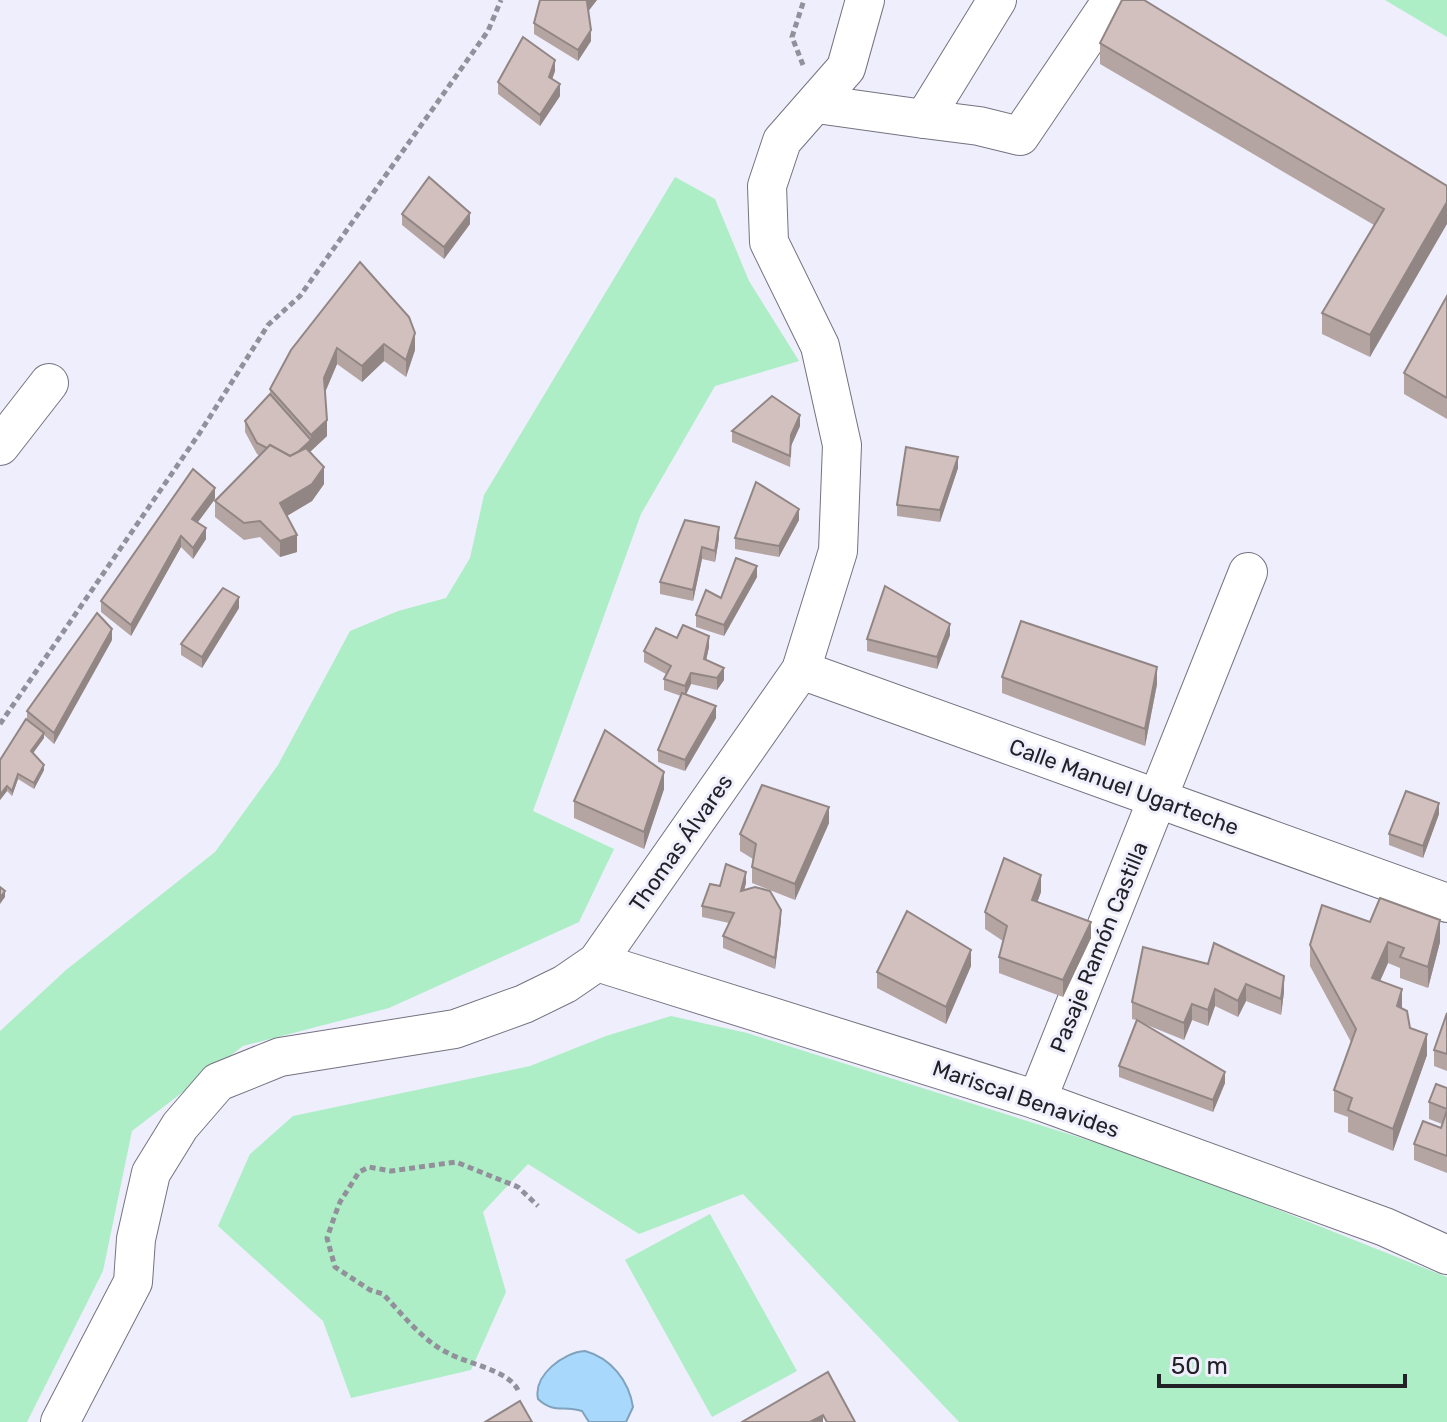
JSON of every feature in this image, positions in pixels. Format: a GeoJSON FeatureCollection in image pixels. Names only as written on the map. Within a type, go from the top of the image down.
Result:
{"type":"FeatureCollection","features":[{"type":"Feature","properties":{"kind":"street","name":"Thomas Álvares"},"geometry":{"type":"LineString","coordinates":[[60,1422],[133,1282],[136,1239],[151,1173],[180,1126],[218,1082],[280,1057],[455,1029],[524,1004],[565,984],[597,962],[801,670],[838,551],[842,445],[820,346],[769,242],[767,186],[782,141],[846,68],[865,0]]}},
{"type":"Feature","properties":{"kind":"street"},"geometry":{"type":"LineString","coordinates":[[924,119],[997,0]]}},
{"type":"Feature","properties":{"kind":"street"},"geometry":{"type":"LineString","coordinates":[[817,104],[979,126],[1020,136],[1112,0]]}},
{"type":"Feature","properties":{"kind":"street"},"geometry":{"type":"LineString","coordinates":[[0,446],[49,383]]}},
{"type":"Feature","properties":{"kind":"street","name":"Pasaje Ramón Castilla"},"geometry":{"type":"LineString","coordinates":[[1037,1100],[1248,572]]}},
{"type":"Feature","properties":{"kind":"street","name":"Calle Manuel Ugarteche"},"geometry":{"type":"LineString","coordinates":[[801,670],[1447,903]]}},
{"type":"Feature","properties":{"kind":"street","name":"Mariscal Benavides"},"geometry":{"type":"LineString","coordinates":[[597,962],[1037,1100],[1385,1227],[1447,1255]]}},
{"type":"Feature","properties":{"kind":"path"},"geometry":{"type":"LineString","coordinates":[[0,724],[199,434],[268,325],[300,296],[488,31],[501,0]]}},
{"type":"Feature","properties":{"kind":"path"},"geometry":{"type":"LineString","coordinates":[[804,0],[792,37],[817,104]]}},
{"type":"Feature","properties":{"kind":"path"},"geometry":{"type":"LineString","coordinates":[[518,1390],[505,1376],[445,1352],[383,1294],[370,1290],[335,1267],[327,1238],[340,1202],[359,1172],[369,1167],[391,1171],[456,1162],[518,1187],[538,1206]]}},
{"type":"Feature","properties":{"kind":"green space"},"geometry":{"type":"Polygon","coordinates":[[[1385,0],[1447,0],[1447,37],[1385,0]]]}},
{"type":"Feature","properties":{"kind":"green space"},"geometry":{"type":"Polygon","coordinates":[[[675,177],[715,199],[749,281],[799,361],[715,386],[641,514],[533,811],[614,849],[579,922],[389,1008],[243,1046],[132,1131],[103,1271],[27,1422],[0,1422],[0,1031],[66,970],[215,852],[278,765],[350,631],[398,611],[446,598],[470,558],[484,495],[675,177]]]}},
{"type":"Feature","properties":{"kind":"green space"},"geometry":{"type":"Polygon","coordinates":[[[671,1016],[747,1033],[1158,1162],[1447,1277],[1447,1422],[959,1422],[743,1194],[639,1234],[528,1164],[483,1212],[506,1292],[471,1370],[351,1398],[323,1321],[218,1226],[250,1154],[293,1116],[530,1066],[606,1036],[671,1016]]]}},
{"type":"Feature","properties":{"kind":"green space"},"geometry":{"type":"Polygon","coordinates":[[[710,1214],[797,1371],[712,1417],[625,1260],[710,1214]]]}},
{"type":"Feature","properties":{"kind":"water"},"geometry":{"type":"Polygon","coordinates":[[[585,1351],[611,1365],[623,1380],[633,1407],[626,1422],[589,1422],[582,1411],[554,1408],[538,1399],[540,1382],[552,1366],[568,1356],[585,1351]]]}},
{"type":"Feature","properties":{"kind":"building"},"geometry":{"type":"Polygon","coordinates":[[[540,0],[588,0],[591,30],[578,50],[534,23],[540,0]]]}},
{"type":"Feature","properties":{"kind":"building"},"geometry":{"type":"Polygon","coordinates":[[[1122,0],[1144,0],[1447,186],[1447,202],[1370,335],[1322,313],[1384,209],[1100,43],[1122,0]]]}},
{"type":"Feature","properties":{"kind":"building"},"geometry":{"type":"Polygon","coordinates":[[[523,37],[555,60],[549,77],[560,84],[540,115],[498,82],[523,37]]]}},
{"type":"Feature","properties":{"kind":"building"},"geometry":{"type":"Polygon","coordinates":[[[429,177],[470,213],[444,247],[402,214],[429,177]]]}},
{"type":"Feature","properties":{"kind":"building"},"geometry":{"type":"Polygon","coordinates":[[[360,262],[409,317],[415,333],[406,360],[384,344],[362,366],[337,348],[324,378],[327,420],[311,435],[270,389],[291,350],[360,262]]]}},
{"type":"Feature","properties":{"kind":"building"},"geometry":{"type":"Polygon","coordinates":[[[1447,296],[1447,398],[1404,373],[1447,296]]]}},
{"type":"Feature","properties":{"kind":"building"},"geometry":{"type":"Polygon","coordinates":[[[270,394],[311,440],[290,456],[270,445],[267,448],[257,443],[245,421],[270,394]]]}},
{"type":"Feature","properties":{"kind":"building"},"geometry":{"type":"Polygon","coordinates":[[[772,396],[800,415],[791,435],[790,456],[732,431],[772,396]]]}},
{"type":"Feature","properties":{"kind":"building"},"geometry":{"type":"Polygon","coordinates":[[[270,445],[290,456],[306,448],[324,467],[312,484],[280,503],[297,535],[280,541],[260,521],[244,523],[215,501],[270,445]]]}},
{"type":"Feature","properties":{"kind":"building"},"geometry":{"type":"Polygon","coordinates":[[[906,447],[958,457],[940,510],[897,505],[906,447]]]}},
{"type":"Feature","properties":{"kind":"building"},"geometry":{"type":"Polygon","coordinates":[[[193,469],[215,488],[192,519],[206,528],[193,548],[181,536],[131,625],[101,601],[193,469]]]}},
{"type":"Feature","properties":{"kind":"building"},"geometry":{"type":"Polygon","coordinates":[[[756,482],[799,509],[779,546],[735,538],[756,482]]]}},
{"type":"Feature","properties":{"kind":"building"},"geometry":{"type":"Polygon","coordinates":[[[685,520],[719,527],[715,551],[702,547],[693,590],[660,582],[685,520]]]}},
{"type":"Feature","properties":{"kind":"building"},"geometry":{"type":"Polygon","coordinates":[[[736,558],[757,566],[724,625],[696,615],[706,590],[721,598],[736,558]]]}},
{"type":"Feature","properties":{"kind":"building"},"geometry":{"type":"Polygon","coordinates":[[[885,586],[950,624],[937,657],[867,639],[885,586]]]}},
{"type":"Feature","properties":{"kind":"building"},"geometry":{"type":"Polygon","coordinates":[[[223,588],[239,597],[202,657],[181,644],[223,588]]]}},
{"type":"Feature","properties":{"kind":"building"},"geometry":{"type":"Polygon","coordinates":[[[97,613],[112,629],[54,733],[27,711],[97,613]]]}},
{"type":"Feature","properties":{"kind":"building"},"geometry":{"type":"Polygon","coordinates":[[[1021,621],[1157,667],[1145,729],[1002,677],[1021,621]]]}},
{"type":"Feature","properties":{"kind":"building"},"geometry":{"type":"Polygon","coordinates":[[[683,625],[709,636],[704,659],[724,668],[717,678],[691,673],[685,686],[664,679],[671,666],[644,651],[656,628],[677,638],[683,625]]]}},
{"type":"Feature","properties":{"kind":"building"},"geometry":{"type":"Polygon","coordinates":[[[682,693],[716,706],[685,760],[658,750],[682,693]]]}},
{"type":"Feature","properties":{"kind":"building"},"geometry":{"type":"Polygon","coordinates":[[[26,719],[44,733],[31,751],[44,765],[34,783],[18,774],[12,791],[7,786],[0,795],[0,760],[26,719]]]}},
{"type":"Feature","properties":{"kind":"building"},"geometry":{"type":"Polygon","coordinates":[[[605,730],[664,772],[644,832],[574,801],[605,730]]]}},
{"type":"Feature","properties":{"kind":"building"},"geometry":{"type":"Polygon","coordinates":[[[762,785],[829,807],[795,884],[752,867],[756,844],[740,834],[762,785]]]}},
{"type":"Feature","properties":{"kind":"building"},"geometry":{"type":"Polygon","coordinates":[[[1406,791],[1439,803],[1423,846],[1389,834],[1406,791]]]}},
{"type":"Feature","properties":{"kind":"building"},"geometry":{"type":"Polygon","coordinates":[[[1004,858],[1041,875],[1032,900],[1091,922],[1063,980],[999,957],[1007,926],[985,912],[1004,858]]]}},
{"type":"Feature","properties":{"kind":"building"},"geometry":{"type":"Polygon","coordinates":[[[726,864],[746,872],[741,891],[755,887],[770,891],[781,910],[775,958],[723,936],[734,913],[702,906],[710,884],[720,886],[726,864]]]}},
{"type":"Feature","properties":{"kind":"building"},"geometry":{"type":"Polygon","coordinates":[[[1380,898],[1440,920],[1428,967],[1400,957],[1404,948],[1388,942],[1372,978],[1402,989],[1397,1006],[1407,1011],[1410,1028],[1427,1034],[1393,1129],[1348,1110],[1352,1098],[1334,1090],[1356,1029],[1310,945],[1322,905],[1370,922],[1380,898]]]}},
{"type":"Feature","properties":{"kind":"building"},"geometry":{"type":"Polygon","coordinates":[[[907,911],[971,950],[946,1007],[877,972],[907,911]]]}},
{"type":"Feature","properties":{"kind":"building"},"geometry":{"type":"Polygon","coordinates":[[[1214,943],[1284,976],[1281,999],[1246,984],[1238,1001],[1215,989],[1208,1010],[1192,1004],[1184,1023],[1132,1002],[1143,947],[1208,964],[1214,943]]]}},
{"type":"Feature","properties":{"kind":"building"},"geometry":{"type":"Polygon","coordinates":[[[1447,1013],[1447,1054],[1434,1050],[1447,1013]]]}},
{"type":"Feature","properties":{"kind":"building"},"geometry":{"type":"Polygon","coordinates":[[[1137,1020],[1225,1072],[1213,1100],[1119,1066],[1137,1020]]]}},
{"type":"Feature","properties":{"kind":"building"},"geometry":{"type":"Polygon","coordinates":[[[1436,1084],[1447,1088],[1447,1109],[1429,1102],[1436,1084]]]}},
{"type":"Feature","properties":{"kind":"building"},"geometry":{"type":"Polygon","coordinates":[[[1447,1110],[1447,1156],[1414,1144],[1423,1121],[1441,1128],[1447,1110]]]}},
{"type":"Feature","properties":{"kind":"building"},"geometry":{"type":"Polygon","coordinates":[[[828,1372],[855,1422],[827,1422],[823,1415],[810,1422],[742,1422],[828,1372]]]}},
{"type":"Feature","properties":{"kind":"building"},"geometry":{"type":"Polygon","coordinates":[[[520,1401],[532,1422],[485,1422],[520,1401]]]}}]}
